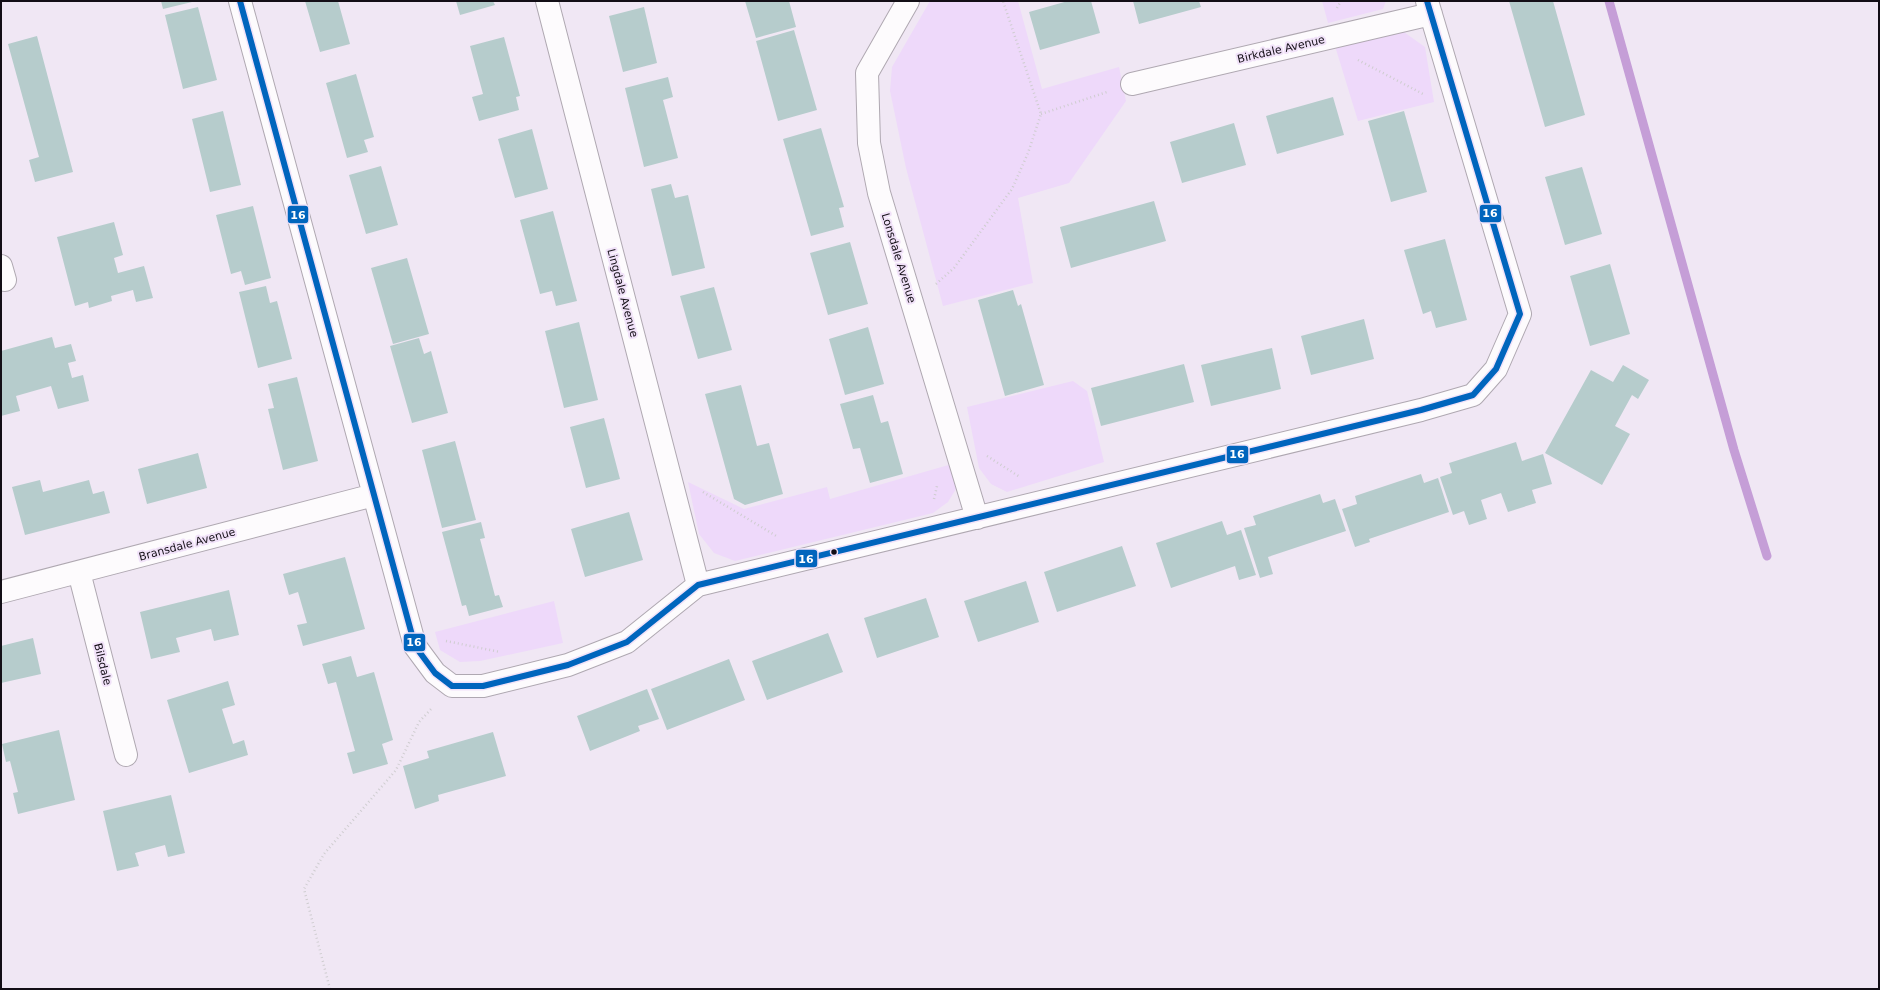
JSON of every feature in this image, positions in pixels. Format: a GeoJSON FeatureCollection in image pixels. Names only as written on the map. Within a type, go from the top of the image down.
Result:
{"type":"FeatureCollection","features":[{"type":"Feature","properties":{"kind":"street"},"geometry":{"type":"LineString","coordinates":[[240,1],[415,646],[444,680],[482,686],[568,665],[628,642],[698,585],[1414,412],[1473,395],[1496,369],[1520,314],[1429,7]]}},
{"type":"Feature","properties":{"kind":"street","name":"Lingdale Avenue"},"geometry":{"type":"LineString","coordinates":[[547,1],[698,585]]}},
{"type":"Feature","properties":{"kind":"street","name":"Lonsdale Avenue"},"geometry":{"type":"LineString","coordinates":[[908,1],[867,73],[869,143],[879,193],[977,518]]}},
{"type":"Feature","properties":{"kind":"street","name":"Birkdale Avenue"},"geometry":{"type":"LineString","coordinates":[[1132,84],[1319,40],[1429,7]]}},
{"type":"Feature","properties":{"kind":"street","name":"Bransdale Avenue"},"geometry":{"type":"LineString","coordinates":[[1,592],[374,495]]}},
{"type":"Feature","properties":{"kind":"street","name":"Bilsdale"},"geometry":{"type":"LineString","coordinates":[[79,572],[126,755]]}},
{"type":"Feature","properties":{"kind":"path"},"geometry":{"type":"LineString","coordinates":[[913,304],[954,268],[1012,189],[1028,153],[1041,114],[1003,1]]}},
{"type":"Feature","properties":{"kind":"path"},"geometry":{"type":"LineString","coordinates":[[1340,1],[1319,40],[1461,114]]}},
{"type":"Feature","properties":{"kind":"path"},"geometry":{"type":"LineString","coordinates":[[1041,114],[1132,84]]}},
{"type":"Feature","properties":{"kind":"path"},"geometry":{"type":"LineString","coordinates":[[669,471],[812,558]]}},
{"type":"Feature","properties":{"kind":"path"},"geometry":{"type":"LineString","coordinates":[[412,634],[506,653]]}},
{"type":"Feature","properties":{"kind":"path"},"geometry":{"type":"LineString","coordinates":[[330,989],[304,889],[324,854],[396,770],[419,722],[444,680]]}},
{"type":"Feature","properties":{"kind":"shaded area"},"geometry":{"type":"Polygon","coordinates":[[[930,1],[1018,1],[1042,89],[1119,67],[1126,101],[1069,183],[1018,198],[1033,283],[943,306],[906,168],[890,91],[892,67],[930,1]]]}},
{"type":"Feature","properties":{"kind":"shaded area"},"geometry":{"type":"Polygon","coordinates":[[[1322,1],[1386,1],[1383,9],[1328,23],[1322,1]]]}},
{"type":"Feature","properties":{"kind":"shaded area"},"geometry":{"type":"Polygon","coordinates":[[[1401,30],[1425,47],[1434,102],[1358,121],[1335,46],[1401,30]]]}},
{"type":"Feature","properties":{"kind":"shaded area"},"geometry":{"type":"Polygon","coordinates":[[[1073,381],[1087,391],[1104,462],[1007,492],[991,484],[979,468],[967,407],[1073,381]]]}},
{"type":"Feature","properties":{"kind":"shaded area"},"geometry":{"type":"Polygon","coordinates":[[[952,464],[959,484],[948,502],[933,513],[735,561],[714,553],[699,534],[688,482],[744,509],[827,487],[830,499],[952,464]]]}},
{"type":"Feature","properties":{"kind":"shaded area"},"geometry":{"type":"Polygon","coordinates":[[[554,601],[563,643],[480,661],[460,662],[440,650],[435,632],[554,601]]]}},
{"type":"Feature","properties":{"kind":"building"},"geometry":{"type":"Polygon","coordinates":[[[161,1],[192,1],[192,2],[163,9],[161,1]]]}},
{"type":"Feature","properties":{"kind":"building"},"geometry":{"type":"Polygon","coordinates":[[[305,1],[338,1],[350,44],[320,52],[305,1]]]}},
{"type":"Feature","properties":{"kind":"building"},"geometry":{"type":"Polygon","coordinates":[[[456,1],[493,1],[495,5],[460,15],[456,1]]]}},
{"type":"Feature","properties":{"kind":"building"},"geometry":{"type":"Polygon","coordinates":[[[745,1],[789,1],[796,27],[756,38],[745,1]]]}},
{"type":"Feature","properties":{"kind":"building"},"geometry":{"type":"Polygon","coordinates":[[[1068,1],[1091,1],[1100,33],[1040,50],[1029,12],[1068,1]]]}},
{"type":"Feature","properties":{"kind":"building"},"geometry":{"type":"Polygon","coordinates":[[[1133,1],[1199,1],[1201,7],[1139,24],[1133,1]]]}},
{"type":"Feature","properties":{"kind":"building"},"geometry":{"type":"Polygon","coordinates":[[[1509,1],[1553,1],[1585,115],[1545,127],[1509,1]]]}},
{"type":"Feature","properties":{"kind":"building"},"geometry":{"type":"Polygon","coordinates":[[[198,7],[217,80],[183,89],[165,15],[198,7]]]}},
{"type":"Feature","properties":{"kind":"building"},"geometry":{"type":"Polygon","coordinates":[[[644,7],[657,63],[623,72],[609,16],[644,7]]]}},
{"type":"Feature","properties":{"kind":"building"},"geometry":{"type":"Polygon","coordinates":[[[794,30],[817,110],[778,121],[756,41],[794,30]]]}},
{"type":"Feature","properties":{"kind":"building"},"geometry":{"type":"Polygon","coordinates":[[[37,36],[73,172],[35,182],[29,160],[39,157],[8,44],[37,36]]]}},
{"type":"Feature","properties":{"kind":"building"},"geometry":{"type":"Polygon","coordinates":[[[504,37],[520,96],[516,97],[519,110],[479,121],[472,97],[483,94],[470,46],[504,37]]]}},
{"type":"Feature","properties":{"kind":"building"},"geometry":{"type":"Polygon","coordinates":[[[356,74],[374,137],[364,140],[368,152],[347,158],[326,83],[356,74]]]}},
{"type":"Feature","properties":{"kind":"building"},"geometry":{"type":"Polygon","coordinates":[[[668,77],[673,97],[663,100],[678,158],[644,167],[625,88],[668,77]]]}},
{"type":"Feature","properties":{"kind":"building"},"geometry":{"type":"Polygon","coordinates":[[[1333,97],[1344,135],[1277,154],[1266,116],[1333,97]]]}},
{"type":"Feature","properties":{"kind":"building"},"geometry":{"type":"Polygon","coordinates":[[[223,111],[241,185],[210,192],[192,119],[223,111]]]}},
{"type":"Feature","properties":{"kind":"building"},"geometry":{"type":"Polygon","coordinates":[[[1404,111],[1427,192],[1391,202],[1368,121],[1404,111]]]}},
{"type":"Feature","properties":{"kind":"building"},"geometry":{"type":"Polygon","coordinates":[[[1234,123],[1246,165],[1182,183],[1170,142],[1234,123]]]}},
{"type":"Feature","properties":{"kind":"building"},"geometry":{"type":"Polygon","coordinates":[[[821,128],[844,207],[839,208],[844,227],[811,236],[783,139],[821,128]]]}},
{"type":"Feature","properties":{"kind":"building"},"geometry":{"type":"Polygon","coordinates":[[[532,129],[548,189],[515,198],[498,139],[532,129]]]}},
{"type":"Feature","properties":{"kind":"building"},"geometry":{"type":"Polygon","coordinates":[[[381,166],[398,225],[366,234],[349,175],[381,166]]]}},
{"type":"Feature","properties":{"kind":"building"},"geometry":{"type":"Polygon","coordinates":[[[1582,167],[1602,234],[1565,245],[1545,177],[1582,167]]]}},
{"type":"Feature","properties":{"kind":"building"},"geometry":{"type":"Polygon","coordinates":[[[671,184],[675,198],[688,195],[705,268],[672,276],[651,189],[671,184]]]}},
{"type":"Feature","properties":{"kind":"building"},"geometry":{"type":"Polygon","coordinates":[[[1154,201],[1166,241],[1071,268],[1060,227],[1154,201]]]}},
{"type":"Feature","properties":{"kind":"building"},"geometry":{"type":"Polygon","coordinates":[[[253,206],[271,278],[245,285],[241,271],[231,274],[216,215],[253,206]]]}},
{"type":"Feature","properties":{"kind":"building"},"geometry":{"type":"Polygon","coordinates":[[[553,211],[577,301],[556,306],[552,291],[540,294],[520,220],[553,211]]]}},
{"type":"Feature","properties":{"kind":"building"},"geometry":{"type":"Polygon","coordinates":[[[114,222],[123,255],[114,258],[118,273],[144,266],[153,298],[136,302],[133,290],[111,296],[112,301],[89,308],[88,302],[75,306],[57,237],[114,222]]]}},
{"type":"Feature","properties":{"kind":"building"},"geometry":{"type":"Polygon","coordinates":[[[1445,239],[1467,320],[1436,328],[1431,311],[1423,314],[1404,250],[1445,239]]]}},
{"type":"Feature","properties":{"kind":"building"},"geometry":{"type":"Polygon","coordinates":[[[850,242],[868,304],[828,315],[810,253],[850,242]]]}},
{"type":"Feature","properties":{"kind":"building"},"geometry":{"type":"Polygon","coordinates":[[[407,258],[429,334],[393,344],[371,268],[407,258]]]}},
{"type":"Feature","properties":{"kind":"building"},"geometry":{"type":"Polygon","coordinates":[[[1610,264],[1630,334],[1590,346],[1570,276],[1610,264]]]}},
{"type":"Feature","properties":{"kind":"building"},"geometry":{"type":"Polygon","coordinates":[[[266,286],[270,303],[277,301],[292,359],[258,368],[239,292],[266,286]]]}},
{"type":"Feature","properties":{"kind":"building"},"geometry":{"type":"Polygon","coordinates":[[[714,287],[732,350],[698,359],[680,296],[714,287]]]}},
{"type":"Feature","properties":{"kind":"building"},"geometry":{"type":"Polygon","coordinates":[[[1013,290],[1018,306],[1021,304],[1044,385],[1005,396],[978,300],[1013,290]]]}},
{"type":"Feature","properties":{"kind":"building"},"geometry":{"type":"Polygon","coordinates":[[[1364,319],[1374,359],[1311,375],[1301,336],[1364,319]]]}},
{"type":"Feature","properties":{"kind":"building"},"geometry":{"type":"Polygon","coordinates":[[[579,322],[598,400],[564,408],[545,331],[579,322]]]}},
{"type":"Feature","properties":{"kind":"building"},"geometry":{"type":"Polygon","coordinates":[[[868,327],[884,384],[845,395],[829,339],[868,327]]]}},
{"type":"Feature","properties":{"kind":"building"},"geometry":{"type":"Polygon","coordinates":[[[52,337],[55,348],[71,344],[76,361],[68,363],[72,378],[83,375],[89,401],[58,409],[51,386],[16,396],[20,411],[1,416],[1,351],[52,337]]]}},
{"type":"Feature","properties":{"kind":"building"},"geometry":{"type":"Polygon","coordinates":[[[419,338],[424,354],[431,351],[448,413],[412,423],[390,346],[419,338]]]}},
{"type":"Feature","properties":{"kind":"building"},"geometry":{"type":"Polygon","coordinates":[[[1272,348],[1281,389],[1211,406],[1201,365],[1272,348]]]}},
{"type":"Feature","properties":{"kind":"building"},"geometry":{"type":"Polygon","coordinates":[[[1184,364],[1194,402],[1101,426],[1091,388],[1184,364]]]}},
{"type":"Feature","properties":{"kind":"building"},"geometry":{"type":"Polygon","coordinates":[[[1623,365],[1649,380],[1638,399],[1632,395],[1615,426],[1630,434],[1602,485],[1545,453],[1591,370],[1613,382],[1623,365]]]}},
{"type":"Feature","properties":{"kind":"building"},"geometry":{"type":"Polygon","coordinates":[[[297,377],[318,461],[283,470],[268,409],[274,408],[268,384],[297,377]]]}},
{"type":"Feature","properties":{"kind":"building"},"geometry":{"type":"Polygon","coordinates":[[[741,385],[757,446],[769,443],[783,494],[745,505],[734,499],[705,394],[741,385]]]}},
{"type":"Feature","properties":{"kind":"building"},"geometry":{"type":"Polygon","coordinates":[[[873,395],[881,423],[888,421],[903,474],[870,483],[860,448],[853,449],[840,404],[873,395]]]}},
{"type":"Feature","properties":{"kind":"building"},"geometry":{"type":"Polygon","coordinates":[[[604,418],[620,479],[586,488],[570,427],[604,418]]]}},
{"type":"Feature","properties":{"kind":"building"},"geometry":{"type":"Polygon","coordinates":[[[455,441],[476,520],[442,528],[422,450],[455,441]]]}},
{"type":"Feature","properties":{"kind":"building"},"geometry":{"type":"Polygon","coordinates":[[[1516,442],[1522,461],[1543,454],[1552,484],[1532,490],[1536,503],[1508,512],[1501,493],[1481,500],[1487,519],[1469,525],[1464,511],[1453,515],[1440,477],[1452,473],[1449,463],[1516,442]]]}},
{"type":"Feature","properties":{"kind":"building"},"geometry":{"type":"Polygon","coordinates":[[[198,453],[207,488],[147,504],[138,469],[198,453]]]}},
{"type":"Feature","properties":{"kind":"building"},"geometry":{"type":"Polygon","coordinates":[[[1421,474],[1424,483],[1438,478],[1449,512],[1369,539],[1370,542],[1355,547],[1342,509],[1357,504],[1355,496],[1421,474]]]}},
{"type":"Feature","properties":{"kind":"building"},"geometry":{"type":"Polygon","coordinates":[[[40,480],[43,492],[89,480],[93,494],[104,491],[110,513],[25,535],[12,487],[40,480]]]}},
{"type":"Feature","properties":{"kind":"building"},"geometry":{"type":"Polygon","coordinates":[[[1320,494],[1323,503],[1335,499],[1346,531],[1268,557],[1273,574],[1260,578],[1244,528],[1256,525],[1253,516],[1320,494]]]}},
{"type":"Feature","properties":{"kind":"building"},"geometry":{"type":"Polygon","coordinates":[[[629,512],[643,560],[585,577],[571,529],[629,512]]]}},
{"type":"Feature","properties":{"kind":"building"},"geometry":{"type":"Polygon","coordinates":[[[1222,521],[1227,535],[1241,530],[1256,575],[1239,580],[1235,566],[1171,588],[1156,543],[1222,521]]]}},
{"type":"Feature","properties":{"kind":"building"},"geometry":{"type":"Polygon","coordinates":[[[481,522],[485,538],[480,539],[495,596],[499,595],[503,607],[469,616],[466,605],[462,606],[442,532],[481,522]]]}},
{"type":"Feature","properties":{"kind":"building"},"geometry":{"type":"Polygon","coordinates":[[[1122,546],[1136,586],[1057,612],[1044,572],[1122,546]]]}},
{"type":"Feature","properties":{"kind":"building"},"geometry":{"type":"Polygon","coordinates":[[[345,557],[365,629],[303,646],[297,625],[307,623],[298,592],[289,595],[283,574],[345,557]]]}},
{"type":"Feature","properties":{"kind":"building"},"geometry":{"type":"Polygon","coordinates":[[[1026,581],[1039,622],[978,642],[964,601],[1026,581]]]}},
{"type":"Feature","properties":{"kind":"building"},"geometry":{"type":"Polygon","coordinates":[[[229,590],[239,635],[214,641],[211,629],[176,638],[180,652],[151,659],[140,612],[229,590]]]}},
{"type":"Feature","properties":{"kind":"building"},"geometry":{"type":"Polygon","coordinates":[[[926,598],[939,637],[877,658],[864,618],[926,598]]]}},
{"type":"Feature","properties":{"kind":"building"},"geometry":{"type":"Polygon","coordinates":[[[828,633],[843,672],[767,700],[752,661],[828,633]]]}},
{"type":"Feature","properties":{"kind":"building"},"geometry":{"type":"Polygon","coordinates":[[[33,638],[41,674],[1,683],[1,646],[33,638]]]}},
{"type":"Feature","properties":{"kind":"building"},"geometry":{"type":"Polygon","coordinates":[[[351,656],[357,677],[374,672],[393,740],[382,744],[388,764],[353,774],[347,753],[355,751],[336,682],[328,684],[322,664],[351,656]]]}},
{"type":"Feature","properties":{"kind":"building"},"geometry":{"type":"Polygon","coordinates":[[[729,659],[745,700],[667,730],[651,689],[729,659]]]}},
{"type":"Feature","properties":{"kind":"building"},"geometry":{"type":"Polygon","coordinates":[[[228,681],[235,705],[222,709],[233,744],[244,740],[248,755],[189,773],[167,700],[228,681]]]}},
{"type":"Feature","properties":{"kind":"building"},"geometry":{"type":"Polygon","coordinates":[[[647,689],[659,719],[638,726],[640,731],[590,751],[577,716],[647,689]]]}},
{"type":"Feature","properties":{"kind":"building"},"geometry":{"type":"Polygon","coordinates":[[[59,730],[75,800],[18,814],[13,793],[18,792],[10,761],[6,762],[2,744],[59,730]]]}},
{"type":"Feature","properties":{"kind":"building"},"geometry":{"type":"Polygon","coordinates":[[[493,732],[506,776],[438,795],[439,801],[415,809],[403,766],[429,758],[427,751],[493,732]]]}},
{"type":"Feature","properties":{"kind":"building"},"geometry":{"type":"Polygon","coordinates":[[[171,795],[185,853],[168,857],[165,845],[135,853],[139,866],[117,871],[103,811],[171,795]]]}},
{"type":"Feature","properties":{"kind":"waterway"},"geometry":{"type":"LineString","coordinates":[[1609,1],[1734,450],[1767,556]]}},
{"type":"Feature","properties":{"kind":"transit line","name":"16"},"geometry":{"type":"LineString","coordinates":[[240,1],[415,646],[435,673],[452,686],[483,686],[568,665],[627,642],[698,585],[1421,410],[1473,395],[1496,369],[1520,314],[1427,1]]}}]}
